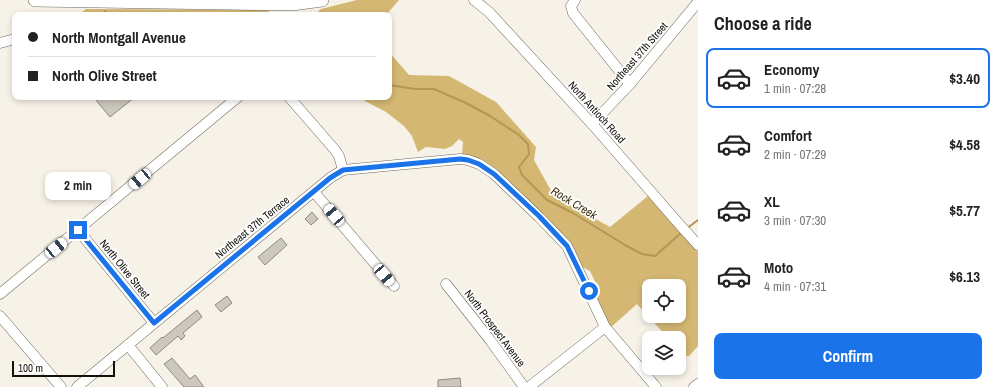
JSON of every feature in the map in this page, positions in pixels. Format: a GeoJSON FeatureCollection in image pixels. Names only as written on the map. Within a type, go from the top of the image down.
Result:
{"type":"FeatureCollection","features":[{"type":"Feature","properties":{"kind":"main road"},"geometry":{"type":"LineString","coordinates":[[34,0],[198,1],[292,4],[322,0]]}},
{"type":"Feature","properties":{"kind":"street","name":"North Antioch Road"},"geometry":{"type":"LineString","coordinates":[[474,0],[488,12],[592,124],[698,245]]}},
{"type":"Feature","properties":{"kind":"street","name":"Northeast 37th Street"},"geometry":{"type":"LineString","coordinates":[[592,124],[630,84],[698,2]]}},
{"type":"Feature","properties":{"kind":"street"},"geometry":{"type":"LineString","coordinates":[[573,3],[573,13],[630,84]]}},
{"type":"Feature","properties":{"kind":"street"},"geometry":{"type":"LineString","coordinates":[[0,43],[12,40]]}},
{"type":"Feature","properties":{"kind":"street"},"geometry":{"type":"LineString","coordinates":[[0,294],[234,100]]}},
{"type":"Feature","properties":{"kind":"street"},"geometry":{"type":"LineString","coordinates":[[292,100],[335,150],[339,156],[343,170]]}},
{"type":"Feature","properties":{"kind":"street","name":"Northeast 37th Terrace"},"geometry":{"type":"LineString","coordinates":[[77,387],[330,178],[343,170],[451,159],[460,159],[479,164],[494,174],[539,216],[567,246],[605,327]]}},
{"type":"Feature","properties":{"kind":"street"},"geometry":{"type":"LineString","coordinates":[[314,192],[394,286]]}},
{"type":"Feature","properties":{"kind":"street","name":"North Olive Street"},"geometry":{"type":"LineString","coordinates":[[78,230],[154,323]]}},
{"type":"Feature","properties":{"kind":"street","name":"North Prospect Avenue"},"geometry":{"type":"LineString","coordinates":[[446,284],[490,340],[524,387]]}},
{"type":"Feature","properties":{"kind":"street"},"geometry":{"type":"LineString","coordinates":[[0,316],[61,387]]}},
{"type":"Feature","properties":{"kind":"street"},"geometry":{"type":"LineString","coordinates":[[529,387],[605,327],[656,387]]}},
{"type":"Feature","properties":{"kind":"street"},"geometry":{"type":"LineString","coordinates":[[128,345],[162,387]]}},
{"type":"Feature","properties":{"kind":"street"},"geometry":{"type":"LineString","coordinates":[[694,387],[698,384]]}},
{"type":"Feature","properties":{"kind":"shaded area"},"geometry":{"type":"Polygon","coordinates":[[[357,0],[399,0],[389,12],[318,12],[321,9],[357,0]]]}},
{"type":"Feature","properties":{"kind":"shaded area"},"geometry":{"type":"Polygon","coordinates":[[[86,9],[267,10],[270,12],[82,12],[86,9]]]}},
{"type":"Feature","properties":{"kind":"shaded area"},"geometry":{"type":"Polygon","coordinates":[[[392,55],[409,75],[449,76],[496,102],[536,147],[534,160],[554,196],[610,227],[648,196],[698,252],[698,346],[689,356],[686,356],[686,331],[662,331],[654,323],[686,323],[686,279],[642,279],[642,309],[637,304],[610,328],[596,300],[600,292],[590,271],[582,267],[562,235],[462,154],[463,142],[459,139],[452,146],[445,149],[426,147],[418,152],[412,136],[404,126],[386,112],[364,100],[392,100],[392,55]]]}},
{"type":"Feature","properties":{"kind":"building"},"geometry":{"type":"Polygon","coordinates":[[[96,100],[131,100],[110,117],[96,100]]]}},
{"type":"Feature","properties":{"kind":"building"},"geometry":{"type":"Polygon","coordinates":[[[312,212],[318,219],[311,225],[305,219],[312,212]]]}},
{"type":"Feature","properties":{"kind":"building"},"geometry":{"type":"Polygon","coordinates":[[[281,238],[287,245],[265,265],[258,257],[281,238]]]}},
{"type":"Feature","properties":{"kind":"building"},"geometry":{"type":"Polygon","coordinates":[[[227,296],[232,303],[221,312],[215,305],[227,296]]]}},
{"type":"Feature","properties":{"kind":"building"},"geometry":{"type":"Polygon","coordinates":[[[197,310],[202,317],[183,333],[185,336],[181,340],[178,336],[156,355],[150,348],[197,310]]]}},
{"type":"Feature","properties":{"kind":"building"},"geometry":{"type":"Polygon","coordinates":[[[172,358],[190,379],[195,375],[204,387],[184,387],[164,364],[172,358]]]}},
{"type":"Feature","properties":{"kind":"building"},"geometry":{"type":"Polygon","coordinates":[[[460,378],[461,387],[438,387],[438,380],[460,378]]]}},
{"type":"Feature","properties":{"kind":"waterway","name":"Rock Creek"},"geometry":{"type":"LineString","coordinates":[[392,85],[415,89],[434,89],[466,103],[490,116],[519,135],[528,144],[529,154],[519,167],[522,175],[547,200],[573,213],[642,254],[655,256],[681,233]]}},
{"type":"Feature","properties":{"kind":"waterway","name":"Rock Creek"},"geometry":{"type":"LineString","coordinates":[[686,229],[698,220]]}},
{"type":"Feature","properties":{"kind":"route"},"geometry":{"type":"LineString","coordinates":[[78,230],[154,323],[330,178],[343,170],[460,159],[479,164],[494,174],[539,216],[567,246],[589,291]]}}]}
